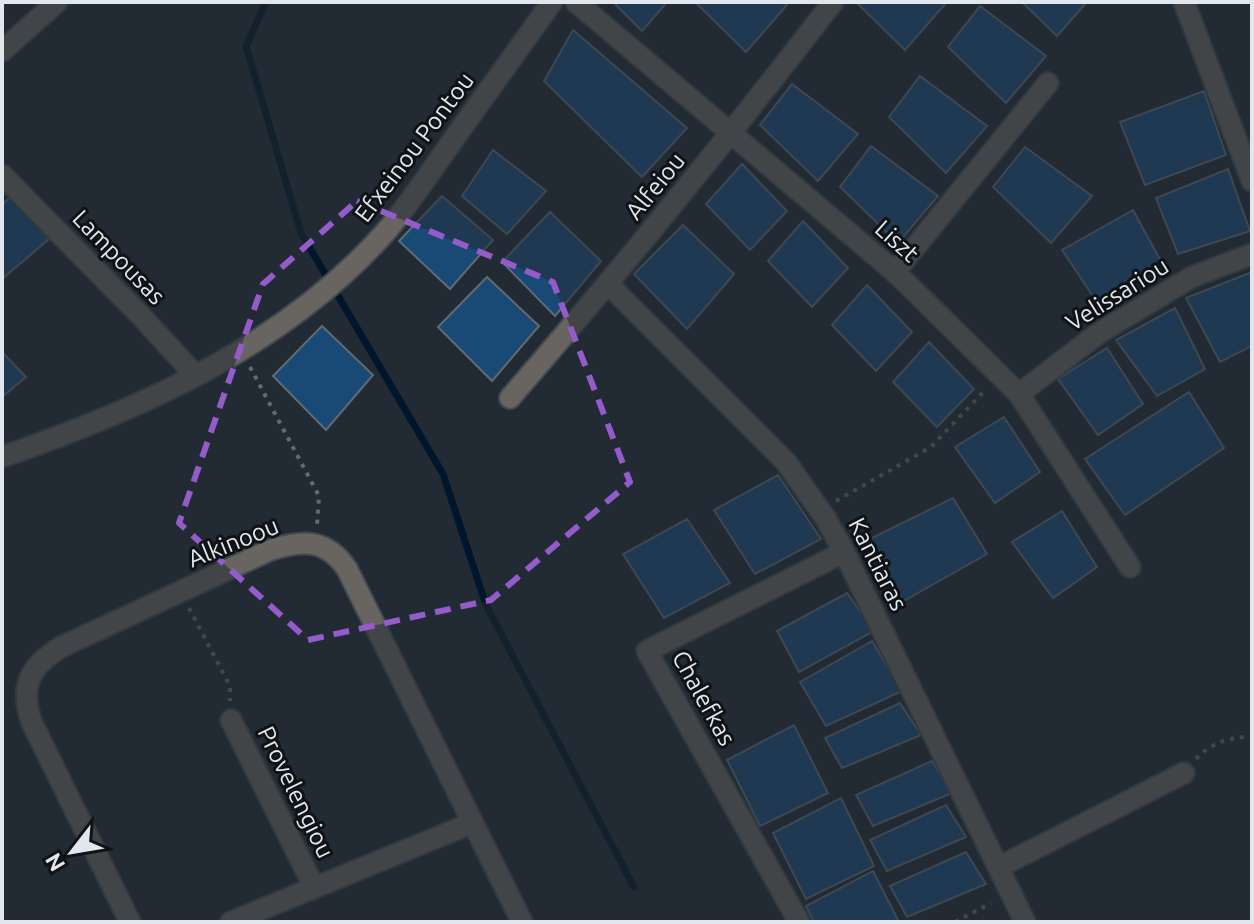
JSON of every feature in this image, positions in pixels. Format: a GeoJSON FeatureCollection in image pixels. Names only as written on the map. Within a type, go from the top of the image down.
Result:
{"type":"FeatureCollection","features":[{"type":"Feature","properties":{"kind":"street"},"geometry":{"type":"LineString","coordinates":[[2,51],[57,2]]}},
{"type":"Feature","properties":{"kind":"street","name":"Efxeinou Pontou"},"geometry":{"type":"LineString","coordinates":[[2,457],[106,417],[196,376],[242,350],[320,294],[388,229],[407,206],[552,2]]}},
{"type":"Feature","properties":{"kind":"street","name":"Liszt"},"geometry":{"type":"LineString","coordinates":[[576,2],[895,272],[1019,394],[1130,567]]}},
{"type":"Feature","properties":{"kind":"street","name":"Alfeiou"},"geometry":{"type":"LineString","coordinates":[[510,398],[732,132],[833,2]]}},
{"type":"Feature","properties":{"kind":"street"},"geometry":{"type":"LineString","coordinates":[[1184,2],[1252,181]]}},
{"type":"Feature","properties":{"kind":"street"},"geometry":{"type":"LineString","coordinates":[[895,272],[1048,83]]}},
{"type":"Feature","properties":{"kind":"street","name":"Lampousas"},"geometry":{"type":"LineString","coordinates":[[2,175],[196,376]]}},
{"type":"Feature","properties":{"kind":"street","name":"Velissariou"},"geometry":{"type":"LineString","coordinates":[[1019,394],[1099,333],[1192,277],[1252,254]]}},
{"type":"Feature","properties":{"kind":"street","name":"Kantiaras"},"geometry":{"type":"LineString","coordinates":[[608,284],[759,432],[786,462],[820,510],[844,552],[1025,922]]}},
{"type":"Feature","properties":{"kind":"street","name":"Alkinoou"},"geometry":{"type":"LineString","coordinates":[[130,922],[32,723],[25,701],[34,671],[50,654],[270,550],[293,544],[316,544],[334,553],[347,569],[522,922]]}},
{"type":"Feature","properties":{"kind":"street","name":"Chalefkas"},"geometry":{"type":"LineString","coordinates":[[799,922],[647,651],[844,552]]}},
{"type":"Feature","properties":{"kind":"street","name":"Provelengiou"},"geometry":{"type":"LineString","coordinates":[[231,720],[314,887]]}},
{"type":"Feature","properties":{"kind":"street"},"geometry":{"type":"LineString","coordinates":[[999,867],[1184,773]]}},
{"type":"Feature","properties":{"kind":"street","name":"Provelengiou"},"geometry":{"type":"LineString","coordinates":[[231,922],[472,823]]}},
{"type":"Feature","properties":{"kind":"path"},"geometry":{"type":"LineString","coordinates":[[242,350],[319,496],[316,544]]}},
{"type":"Feature","properties":{"kind":"path"},"geometry":{"type":"LineString","coordinates":[[820,510],[931,447],[999,375]]}},
{"type":"Feature","properties":{"kind":"path"},"geometry":{"type":"LineString","coordinates":[[180,591],[230,686],[231,720]]}},
{"type":"Feature","properties":{"kind":"path"},"geometry":{"type":"LineString","coordinates":[[1184,773],[1204,750],[1229,738],[1252,736]]}},
{"type":"Feature","properties":{"kind":"path"},"geometry":{"type":"LineString","coordinates":[[955,922],[1011,892]]}},
{"type":"Feature","properties":{"kind":"highlighted area"},"geometry":{"type":"Polygon","coordinates":[[[357,201],[553,282],[630,482],[491,600],[308,640],[179,523],[263,284],[357,201]]]}},
{"type":"Feature","properties":{"kind":"building"},"geometry":{"type":"Polygon","coordinates":[[[613,2],[667,2],[642,31],[613,2]]]}},
{"type":"Feature","properties":{"kind":"building"},"geometry":{"type":"Polygon","coordinates":[[[695,2],[783,2],[787,5],[746,52],[695,2]]]}},
{"type":"Feature","properties":{"kind":"building"},"geometry":{"type":"Polygon","coordinates":[[[856,2],[945,2],[946,3],[905,50],[856,2]]]}},
{"type":"Feature","properties":{"kind":"building"},"geometry":{"type":"Polygon","coordinates":[[[1022,2],[1087,2],[1057,36],[1022,2]]]}},
{"type":"Feature","properties":{"kind":"building"},"geometry":{"type":"Polygon","coordinates":[[[980,6],[1046,56],[1006,103],[948,47],[980,6]]]}},
{"type":"Feature","properties":{"kind":"building"},"geometry":{"type":"Polygon","coordinates":[[[573,30],[687,128],[642,177],[544,81],[573,30]]]}},
{"type":"Feature","properties":{"kind":"building"},"geometry":{"type":"Polygon","coordinates":[[[920,76],[987,126],[946,173],[889,117],[920,76]]]}},
{"type":"Feature","properties":{"kind":"building"},"geometry":{"type":"Polygon","coordinates":[[[792,84],[858,134],[818,181],[760,125],[792,84]]]}},
{"type":"Feature","properties":{"kind":"building"},"geometry":{"type":"Polygon","coordinates":[[[1204,91],[1226,155],[1145,185],[1120,122],[1204,91]]]}},
{"type":"Feature","properties":{"kind":"building"},"geometry":{"type":"Polygon","coordinates":[[[871,146],[938,196],[898,243],[840,187],[871,146]]]}},
{"type":"Feature","properties":{"kind":"building"},"geometry":{"type":"Polygon","coordinates":[[[1025,147],[1092,196],[1051,243],[993,187],[1025,147]]]}},
{"type":"Feature","properties":{"kind":"building"},"geometry":{"type":"Polygon","coordinates":[[[493,150],[546,191],[507,234],[462,196],[493,150]]]}},
{"type":"Feature","properties":{"kind":"building"},"geometry":{"type":"Polygon","coordinates":[[[742,164],[787,211],[750,250],[706,204],[742,164]]]}},
{"type":"Feature","properties":{"kind":"building"},"geometry":{"type":"Polygon","coordinates":[[[1228,169],[1250,231],[1178,254],[1156,198],[1228,169]]]}},
{"type":"Feature","properties":{"kind":"building"},"geometry":{"type":"Polygon","coordinates":[[[442,196],[493,240],[450,289],[399,241],[442,196]]]}},
{"type":"Feature","properties":{"kind":"building"},"geometry":{"type":"Polygon","coordinates":[[[10,197],[49,239],[2,279],[2,205],[10,197]]]}},
{"type":"Feature","properties":{"kind":"building"},"geometry":{"type":"Polygon","coordinates":[[[1133,210],[1162,263],[1099,305],[1062,250],[1133,210]]]}},
{"type":"Feature","properties":{"kind":"building"},"geometry":{"type":"Polygon","coordinates":[[[550,212],[601,261],[555,316],[502,262],[550,212]]]}},
{"type":"Feature","properties":{"kind":"building"},"geometry":{"type":"Polygon","coordinates":[[[803,221],[848,268],[812,307],[768,261],[803,221]]]}},
{"type":"Feature","properties":{"kind":"building"},"geometry":{"type":"Polygon","coordinates":[[[683,225],[734,274],[687,329],[634,274],[683,225]]]}},
{"type":"Feature","properties":{"kind":"building"},"geometry":{"type":"Polygon","coordinates":[[[1252,272],[1252,346],[1220,362],[1186,298],[1252,272]]]}},
{"type":"Feature","properties":{"kind":"building"},"geometry":{"type":"Polygon","coordinates":[[[487,277],[539,326],[492,381],[438,327],[487,277]]]}},
{"type":"Feature","properties":{"kind":"building"},"geometry":{"type":"Polygon","coordinates":[[[867,285],[912,332],[876,371],[832,325],[867,285]]]}},
{"type":"Feature","properties":{"kind":"building"},"geometry":{"type":"Polygon","coordinates":[[[1175,308],[1205,369],[1157,396],[1116,340],[1175,308]]]}},
{"type":"Feature","properties":{"kind":"building"},"geometry":{"type":"Polygon","coordinates":[[[322,326],[373,375],[326,430],[273,376],[322,326]]]}},
{"type":"Feature","properties":{"kind":"building"},"geometry":{"type":"Polygon","coordinates":[[[929,342],[974,389],[937,427],[893,382],[929,342]]]}},
{"type":"Feature","properties":{"kind":"building"},"geometry":{"type":"Polygon","coordinates":[[[1107,348],[1143,404],[1098,435],[1058,379],[1107,348]]]}},
{"type":"Feature","properties":{"kind":"building"},"geometry":{"type":"Polygon","coordinates":[[[2,352],[26,377],[2,397],[2,352]]]}},
{"type":"Feature","properties":{"kind":"building"},"geometry":{"type":"Polygon","coordinates":[[[1189,392],[1224,448],[1125,515],[1085,459],[1189,392]]]}},
{"type":"Feature","properties":{"kind":"building"},"geometry":{"type":"Polygon","coordinates":[[[1004,417],[1040,472],[995,503],[955,447],[1004,417]]]}},
{"type":"Feature","properties":{"kind":"building"},"geometry":{"type":"Polygon","coordinates":[[[778,475],[821,539],[755,574],[714,510],[778,475]]]}},
{"type":"Feature","properties":{"kind":"building"},"geometry":{"type":"Polygon","coordinates":[[[953,498],[987,554],[902,602],[868,540],[953,498]]]}},
{"type":"Feature","properties":{"kind":"building"},"geometry":{"type":"Polygon","coordinates":[[[1062,511],[1097,567],[1053,598],[1012,542],[1062,511]]]}},
{"type":"Feature","properties":{"kind":"building"},"geometry":{"type":"Polygon","coordinates":[[[687,519],[730,583],[664,618],[623,554],[687,519]]]}},
{"type":"Feature","properties":{"kind":"building"},"geometry":{"type":"Polygon","coordinates":[[[847,593],[874,631],[799,672],[777,631],[847,593]]]}},
{"type":"Feature","properties":{"kind":"building"},"geometry":{"type":"Polygon","coordinates":[[[872,641],[902,691],[826,726],[800,682],[872,641]]]}},
{"type":"Feature","properties":{"kind":"building"},"geometry":{"type":"Polygon","coordinates":[[[900,703],[921,735],[842,768],[825,738],[900,703]]]}},
{"type":"Feature","properties":{"kind":"building"},"geometry":{"type":"Polygon","coordinates":[[[794,725],[828,793],[760,826],[727,760],[794,725]]]}},
{"type":"Feature","properties":{"kind":"building"},"geometry":{"type":"Polygon","coordinates":[[[932,761],[952,793],[873,826],[856,795],[932,761]]]}},
{"type":"Feature","properties":{"kind":"building"},"geometry":{"type":"Polygon","coordinates":[[[841,798],[874,866],[806,899],[773,833],[841,798]]]}},
{"type":"Feature","properties":{"kind":"building"},"geometry":{"type":"Polygon","coordinates":[[[946,805],[966,837],[887,871],[870,840],[946,805]]]}},
{"type":"Feature","properties":{"kind":"building"},"geometry":{"type":"Polygon","coordinates":[[[966,852],[986,884],[907,917],[890,886],[966,852]]]}},
{"type":"Feature","properties":{"kind":"building"},"geometry":{"type":"Polygon","coordinates":[[[873,871],[899,922],[814,922],[806,906],[873,871]]]}},
{"type":"Feature","properties":{"kind":"waterway"},"geometry":{"type":"LineString","coordinates":[[266,2],[246,46],[301,233],[443,474],[486,605],[634,887]]}}]}
